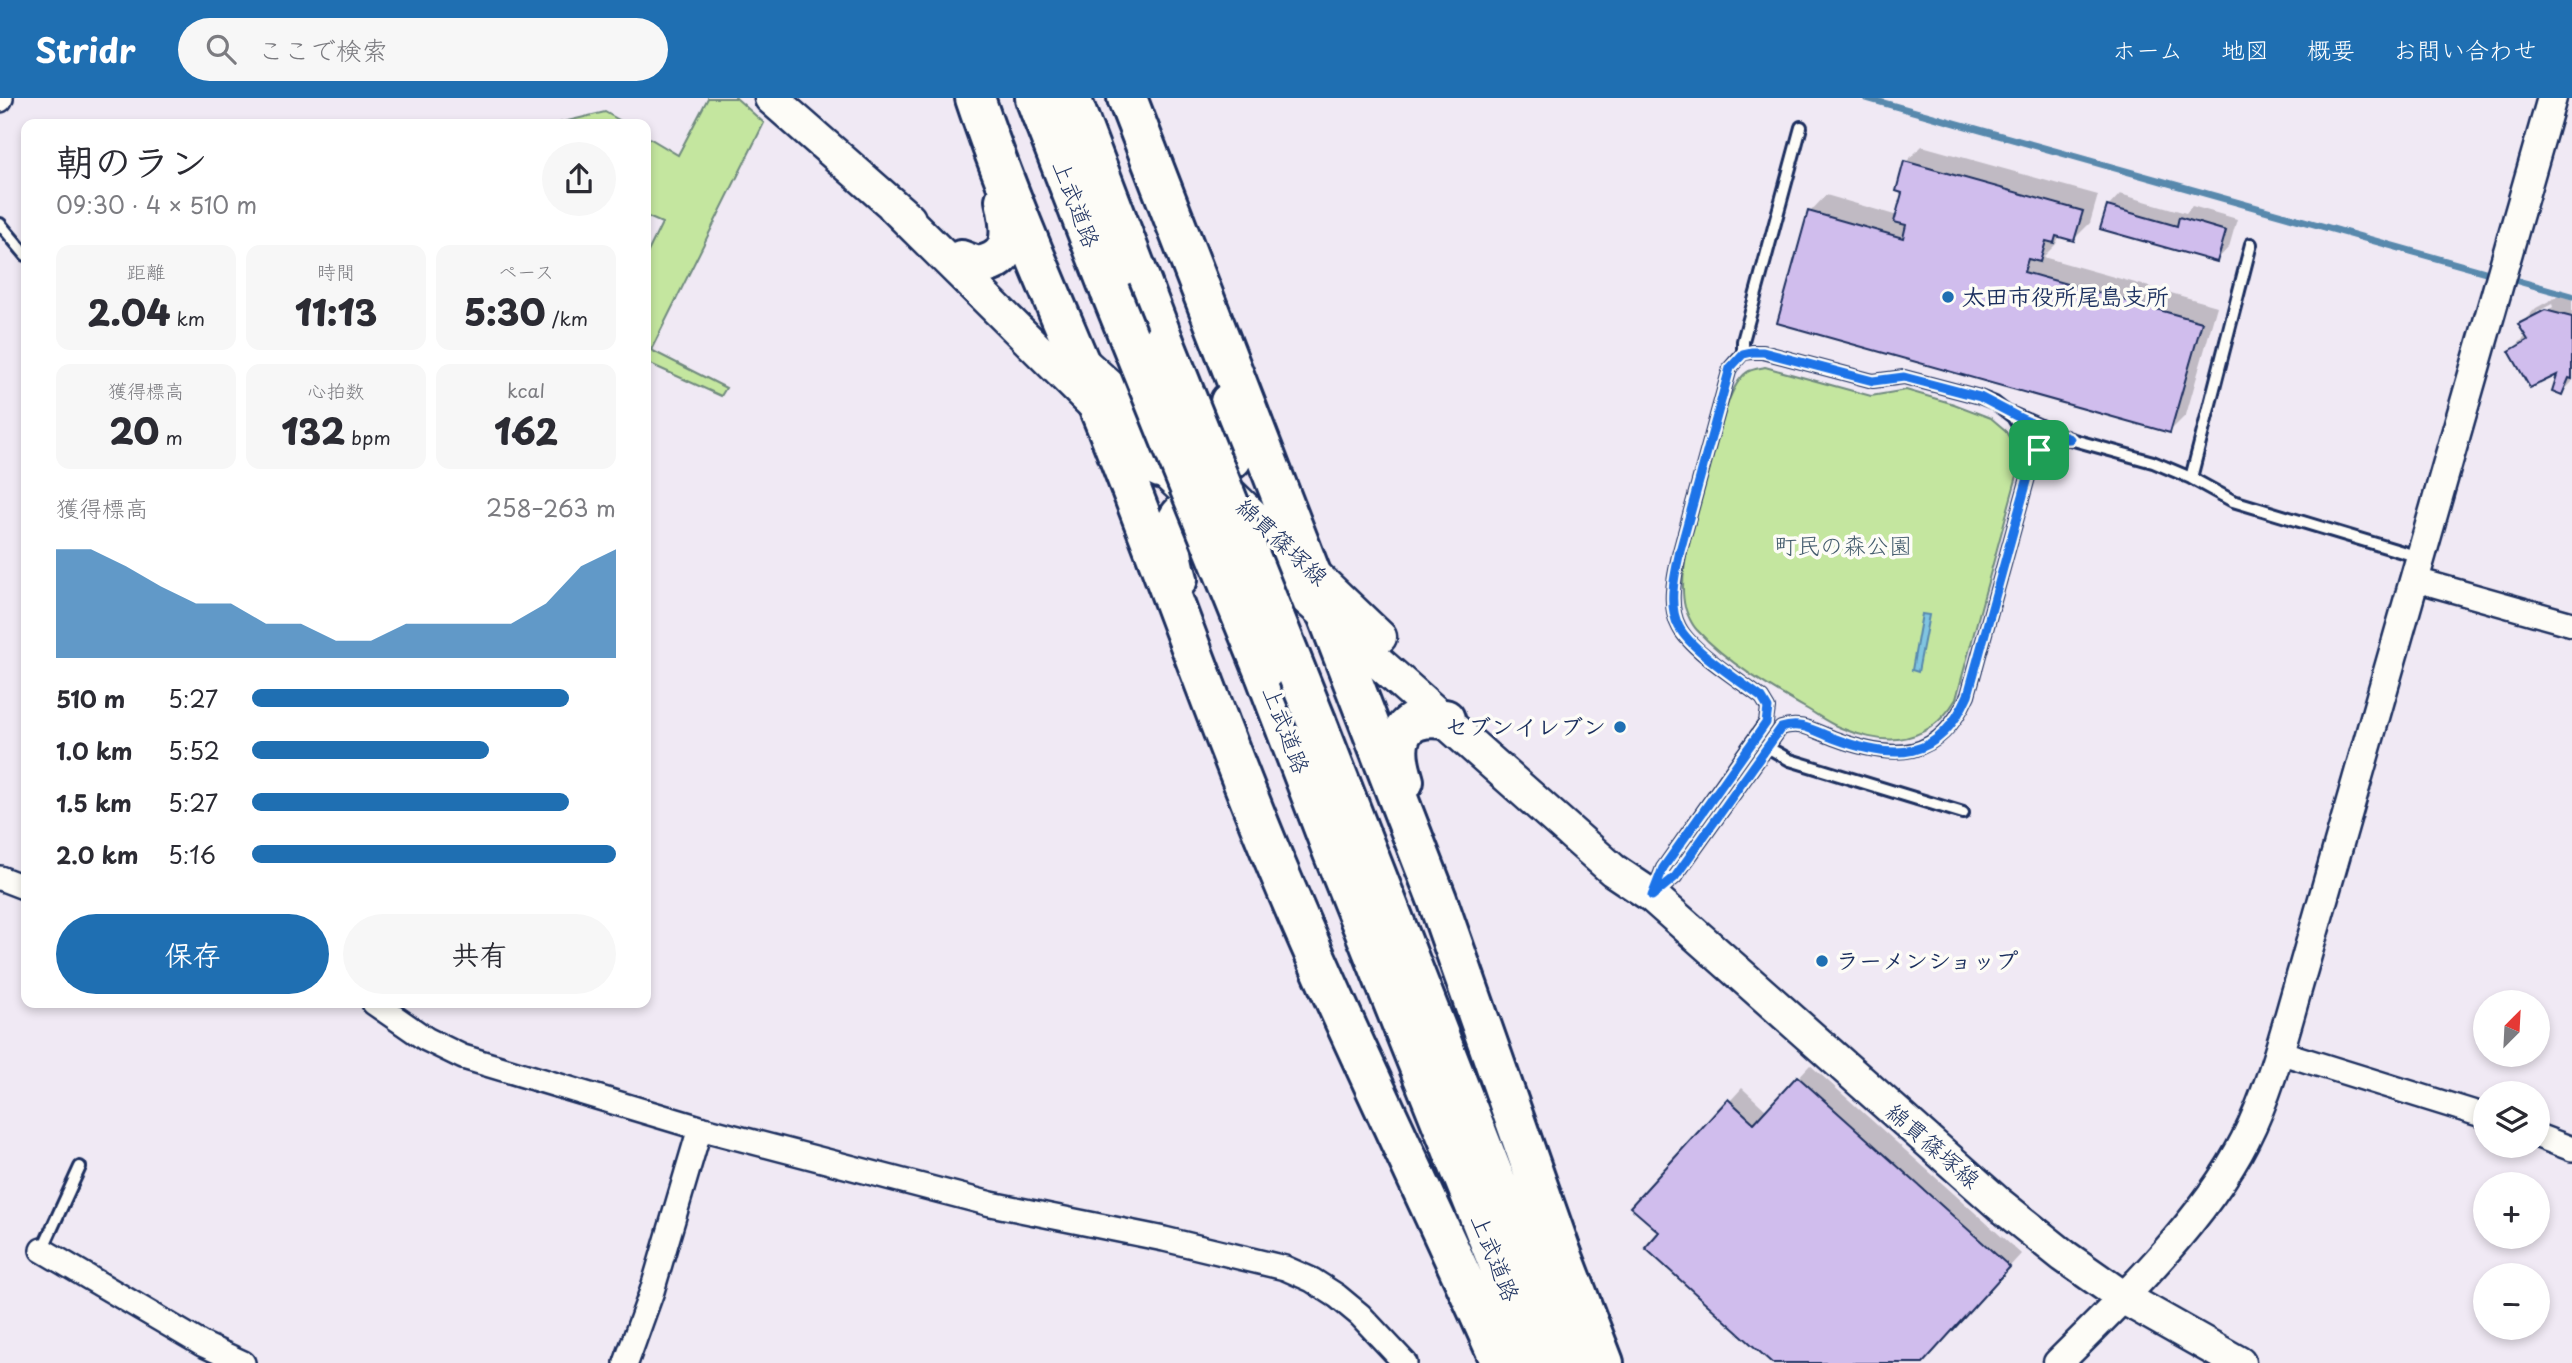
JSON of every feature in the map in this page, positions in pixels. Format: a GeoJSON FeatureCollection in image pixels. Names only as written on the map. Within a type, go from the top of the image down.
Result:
{"type":"FeatureCollection","features":[{"type":"Feature","properties":{"kind":"highway"},"geometry":{"type":"LineString","coordinates":[[975,98],[997,165],[1100,411],[1275,863],[1326,983],[1446,1236],[1501,1363]]}},
{"type":"Feature","properties":{"kind":"highway","name":"上武道路"},"geometry":{"type":"LineString","coordinates":[[1035,98],[1538,1363]]}},
{"type":"Feature","properties":{"kind":"highway","name":"上武道路"},"geometry":{"type":"LineString","coordinates":[[1071,98],[1163,339],[1317,723],[1567,1363]]}},
{"type":"Feature","properties":{"kind":"highway"},"geometry":{"type":"LineString","coordinates":[[1127,98],[1437,899],[1562,1254],[1604,1363]]}},
{"type":"Feature","properties":{"kind":"highway"},"geometry":{"type":"LineString","coordinates":[[961,260],[977,266],[985,265],[1000,258],[1010,242],[1007,210],[997,165]]}},
{"type":"Feature","properties":{"kind":"highway"},"geometry":{"type":"LineString","coordinates":[[1214,709],[1201,652],[1170,547],[1178,519],[1191,507],[1217,471],[1232,459],[1240,439],[1222,372],[1216,328]]}},
{"type":"Feature","properties":{"kind":"highway"},"geometry":{"type":"LineString","coordinates":[[1160,468],[1204,488],[1215,503],[1247,510]]}},
{"type":"Feature","properties":{"kind":"highway"},"geometry":{"type":"LineString","coordinates":[[1437,899],[1428,851],[1399,766],[1398,745],[1400,734],[1410,723],[1430,717],[1445,719]]}},
{"type":"Feature","properties":{"kind":"main road","name":"綿貫篠塚線"},"geometry":{"type":"LineString","coordinates":[[771,98],[894,207],[1160,468]]}},
{"type":"Feature","properties":{"kind":"main road","name":"綿貫篠塚線"},"geometry":{"type":"LineString","coordinates":[[894,207],[1077,358],[1327,617],[1613,870],[1652,896],[1999,1204],[2064,1256],[2124,1298],[2239,1363]]}},
{"type":"Feature","properties":{"kind":"main road","name":"綿貫篠塚線"},"geometry":{"type":"LineString","coordinates":[[1247,510],[1382,639],[1624,858],[1652,896]]}},
{"type":"Feature","properties":{"kind":"street"},"geometry":{"type":"LineString","coordinates":[[2058,1363],[2124,1298],[2196,1214],[2246,1139],[2279,1052],[2552,98]]}},
{"type":"Feature","properties":{"kind":"street"},"geometry":{"type":"LineString","coordinates":[[2416,568],[2572,624]]}},
{"type":"Feature","properties":{"kind":"street"},"geometry":{"type":"LineString","coordinates":[[0,878],[21,886]]}},
{"type":"Feature","properties":{"kind":"street"},"geometry":{"type":"LineString","coordinates":[[381,1008],[426,1040],[463,1057],[700,1128],[992,1204],[1164,1239],[1286,1268],[1312,1280],[1360,1315],[1405,1363]]}},
{"type":"Feature","properties":{"kind":"street"},"geometry":{"type":"LineString","coordinates":[[2279,1052],[2473,1112]]}},
{"type":"Feature","properties":{"kind":"street"},"geometry":{"type":"LineString","coordinates":[[626,1363],[653,1291],[700,1128]]}},
{"type":"Feature","properties":{"kind":"street"},"geometry":{"type":"LineString","coordinates":[[2550,1141],[2572,1149]]}},
{"type":"Feature","properties":{"kind":"street"},"geometry":{"type":"LineString","coordinates":[[42,1250],[202,1344],[243,1363]]}},
{"type":"Feature","properties":{"kind":"lane"},"geometry":{"type":"LineString","coordinates":[[1743,354],[1743,341],[1801,127]]}},
{"type":"Feature","properties":{"kind":"lane"},"geometry":{"type":"LineString","coordinates":[[0,224],[21,249]]}},
{"type":"Feature","properties":{"kind":"lane"},"geometry":{"type":"LineString","coordinates":[[2191,478],[2251,244]]}},
{"type":"Feature","properties":{"kind":"lane"},"geometry":{"type":"LineString","coordinates":[[1652,896],[1663,868],[1766,723],[1768,708],[1762,698],[1696,647],[1679,627],[1674,610],[1675,577],[1683,538],[1730,368],[1743,354],[1763,352],[1873,381],[1904,377],[1980,397],[2070,439],[2153,462],[2234,501],[2416,568]]}},
{"type":"Feature","properties":{"kind":"lane"},"geometry":{"type":"LineString","coordinates":[[1996,403],[2013,417],[2023,431],[2030,446],[2032,463]]}},
{"type":"Feature","properties":{"kind":"lane"},"geometry":{"type":"LineString","coordinates":[[1652,896],[1675,877],[1781,728],[1792,724],[1803,725],[1854,746],[1880,752],[1903,752],[1927,746],[1947,731],[1958,718],[1968,695],[2032,463],[2046,444],[2057,439],[2070,439]]}},
{"type":"Feature","properties":{"kind":"lane"},"geometry":{"type":"LineString","coordinates":[[1767,747],[1790,760],[1963,813]]}},
{"type":"Feature","properties":{"kind":"lane"},"geometry":{"type":"LineString","coordinates":[[42,1250],[80,1167]]}},
{"type":"Feature","properties":{"kind":"green space"},"geometry":{"type":"Polygon","coordinates":[[[708,98],[736,98],[764,123],[651,350],[651,246],[662,223],[651,218],[651,139],[678,155],[708,98]]]}},
{"type":"Feature","properties":{"kind":"green space"},"geometry":{"type":"Polygon","coordinates":[[[605,112],[617,119],[576,119],[605,112]]]}},
{"type":"Feature","properties":{"kind":"green space"},"geometry":{"type":"Polygon","coordinates":[[[651,350],[726,388],[721,396],[651,364],[651,350]]]}},
{"type":"Feature","properties":{"kind":"green space","name":"町民の森公園"},"geometry":{"type":"Polygon","coordinates":[[[1765,367],[1871,396],[1906,390],[1954,404],[1991,418],[2005,430],[2018,453],[2018,472],[1956,699],[1939,721],[1917,735],[1898,739],[1877,738],[1854,733],[1833,724],[1735,664],[1697,630],[1687,613],[1683,590],[1687,550],[1723,417],[1731,394],[1742,376],[1751,370],[1765,367]]]}},
{"type":"Feature","properties":{"kind":"water"},"geometry":{"type":"Polygon","coordinates":[[[1922,614],[1929,615],[1918,672],[1912,670],[1922,614]]]}},
{"type":"Feature","properties":{"kind":"building","name":"太田市役所尾島支所"},"geometry":{"type":"Polygon","coordinates":[[[1904,161],[2083,211],[2074,241],[2056,236],[2054,243],[2046,241],[2040,262],[2028,259],[2024,272],[2202,322],[2170,433],[1777,323],[1808,211],[1903,238],[1906,225],[1894,222],[1902,193],[1896,191],[1904,161]]]}},
{"type":"Feature","properties":{"kind":"building"},"geometry":{"type":"Polygon","coordinates":[[[2107,206],[2177,226],[2179,217],[2226,231],[2217,262],[2100,229],[2107,206]]]}},
{"type":"Feature","properties":{"kind":"building"},"geometry":{"type":"Polygon","coordinates":[[[2545,310],[2572,317],[2572,379],[2569,378],[2562,395],[2552,391],[2557,375],[2530,388],[2509,351],[2528,340],[2518,324],[2545,310]]]}},
{"type":"Feature","properties":{"kind":"building"},"geometry":{"type":"Polygon","coordinates":[[[1797,1076],[2010,1267],[1923,1363],[1772,1363],[1645,1248],[1659,1232],[1630,1207],[1728,1099],[1754,1123],[1797,1076]]]}},
{"type":"Feature","properties":{"kind":"waterway"},"geometry":{"type":"LineString","coordinates":[[1866,98],[2496,275]]}},
{"type":"Feature","properties":{"kind":"waterway"},"geometry":{"type":"LineString","coordinates":[[2507,278],[2572,296]]}},
{"type":"Feature","properties":{"kind":"place","name":"太田市役所尾島支所"},"geometry":{"type":"Point","coordinates":[1948,297]}},
{"type":"Feature","properties":{"kind":"place","name":"セブンイレブン"},"geometry":{"type":"Point","coordinates":[1620,727]}},
{"type":"Feature","properties":{"kind":"place","name":"ラーメンショップ"},"geometry":{"type":"Point","coordinates":[1822,961]}},
{"type":"Feature","properties":{"kind":"route"},"geometry":{"type":"LineString","coordinates":[[1763,352],[1873,381],[1904,377],[1980,397],[2039,427],[2070,439],[2057,439],[2039,450],[2032,463],[1968,695],[1958,718],[1947,731],[1927,746],[1903,752],[1880,752],[1854,746],[1803,725],[1792,724],[1781,728],[1675,877],[1652,896],[1663,868],[1766,723],[1768,708],[1762,698],[1696,647],[1679,627],[1674,610],[1675,577],[1680,551],[1730,368],[1735,361],[1743,354],[1763,352]]}}]}
